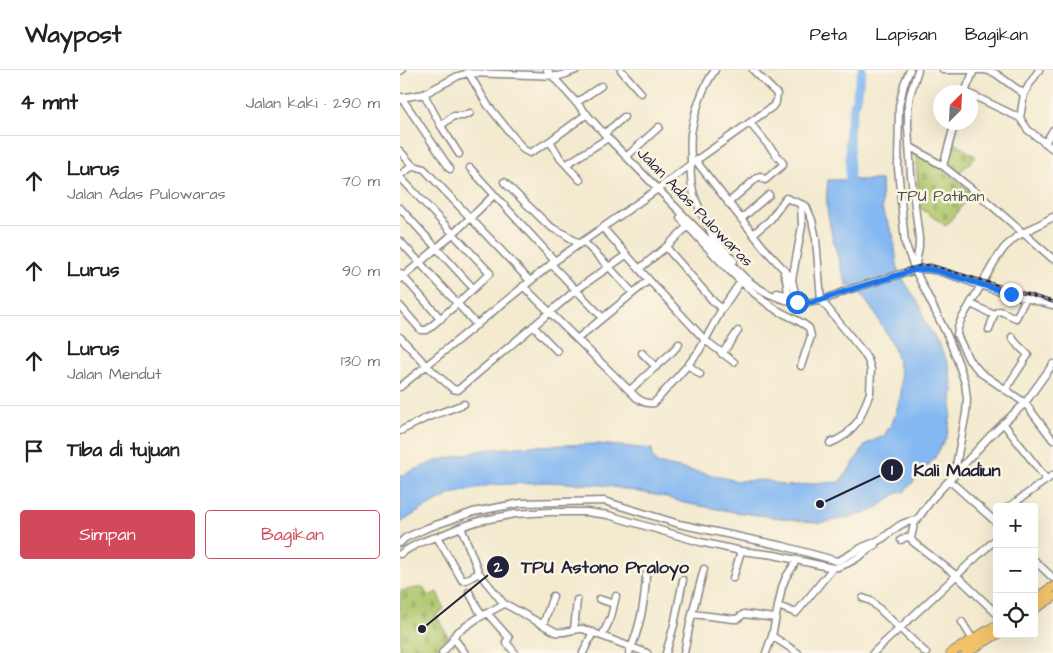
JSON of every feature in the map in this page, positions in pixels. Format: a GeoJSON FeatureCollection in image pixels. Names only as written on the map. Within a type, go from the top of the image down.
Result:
{"type":"FeatureCollection","features":[{"type":"Feature","properties":{"kind":"highway"},"geometry":{"type":"LineString","coordinates":[[1038,596],[1053,587]]}},
{"type":"Feature","properties":{"kind":"highway"},"geometry":{"type":"LineString","coordinates":[[1038,606],[1053,597]]}},
{"type":"Feature","properties":{"kind":"highway"},"geometry":{"type":"LineString","coordinates":[[951,653],[993,628]]}},
{"type":"Feature","properties":{"kind":"highway"},"geometry":{"type":"LineString","coordinates":[[966,653],[993,636]]}},
{"type":"Feature","properties":{"kind":"street"},"geometry":{"type":"LineString","coordinates":[[450,169],[400,98],[424,94],[467,72],[549,72],[563,75],[576,70]]}},
{"type":"Feature","properties":{"kind":"street"},"geometry":{"type":"LineString","coordinates":[[621,70],[641,93]]}},
{"type":"Feature","properties":{"kind":"street"},"geometry":{"type":"LineString","coordinates":[[715,70],[704,91],[691,135],[693,163],[690,174],[694,196],[711,239],[748,275],[770,290],[786,296],[788,287],[780,266]]}},
{"type":"Feature","properties":{"kind":"street"},"geometry":{"type":"LineString","coordinates":[[400,386],[553,263],[772,107],[777,99],[775,91],[753,70]]}},
{"type":"Feature","properties":{"kind":"street"},"geometry":{"type":"LineString","coordinates":[[910,70],[904,84],[899,106],[898,168],[906,242],[923,289],[948,337],[958,362],[965,383],[967,399],[966,414],[952,478]]}},
{"type":"Feature","properties":{"kind":"street"},"geometry":{"type":"LineString","coordinates":[[915,269],[919,238],[911,175],[908,109],[910,95],[918,70]]}},
{"type":"Feature","properties":{"kind":"street"},"geometry":{"type":"LineString","coordinates":[[943,70],[984,70],[995,73],[1024,94]]}},
{"type":"Feature","properties":{"kind":"street"},"geometry":{"type":"LineString","coordinates":[[969,85],[974,70]]}},
{"type":"Feature","properties":{"kind":"street"},"geometry":{"type":"LineString","coordinates":[[1020,118],[1024,94],[1028,85],[1040,70]]}},
{"type":"Feature","properties":{"kind":"street"},"geometry":{"type":"LineString","coordinates":[[467,72],[487,104],[524,150],[530,153],[587,114]]}},
{"type":"Feature","properties":{"kind":"street","name":"Jalan Adas Pulowaras"},"geometry":{"type":"LineString","coordinates":[[549,72],[689,225],[711,239],[745,278],[758,287],[782,299],[812,302],[915,269]]}},
{"type":"Feature","properties":{"kind":"street"},"geometry":{"type":"LineString","coordinates":[[576,102],[601,86]]}},
{"type":"Feature","properties":{"kind":"street"},"geometry":{"type":"LineString","coordinates":[[424,94],[459,154]]}},
{"type":"Feature","properties":{"kind":"street"},"geometry":{"type":"LineString","coordinates":[[978,98],[1020,118],[1028,130],[1053,149]]}},
{"type":"Feature","properties":{"kind":"street"},"geometry":{"type":"LineString","coordinates":[[441,126],[453,116],[463,116],[470,113]]}},
{"type":"Feature","properties":{"kind":"street"},"geometry":{"type":"LineString","coordinates":[[567,164],[606,136],[624,117]]}},
{"type":"Feature","properties":{"kind":"street"},"geometry":{"type":"LineString","coordinates":[[728,203],[758,177],[760,176],[765,180],[783,166],[750,123]]}},
{"type":"Feature","properties":{"kind":"street"},"geometry":{"type":"LineString","coordinates":[[626,157],[659,127]]}},
{"type":"Feature","properties":{"kind":"street"},"geometry":{"type":"LineString","coordinates":[[943,166],[953,130]]}},
{"type":"Feature","properties":{"kind":"street"},"geometry":{"type":"LineString","coordinates":[[1045,143],[1053,130]]}},
{"type":"Feature","properties":{"kind":"street"},"geometry":{"type":"LineString","coordinates":[[550,141],[560,158],[580,180]]}},
{"type":"Feature","properties":{"kind":"street"},"geometry":{"type":"LineString","coordinates":[[909,146],[943,166],[1053,258]]}},
{"type":"Feature","properties":{"kind":"street"},"geometry":{"type":"LineString","coordinates":[[400,151],[413,166],[424,168],[530,281]]}},
{"type":"Feature","properties":{"kind":"street"},"geometry":{"type":"LineString","coordinates":[[693,163],[792,280]]}},
{"type":"Feature","properties":{"kind":"street"},"geometry":{"type":"LineString","coordinates":[[400,306],[421,330],[427,330],[490,273],[400,176],[413,166]]}},
{"type":"Feature","properties":{"kind":"street"},"geometry":{"type":"LineString","coordinates":[[470,168],[576,290],[602,317]]}},
{"type":"Feature","properties":{"kind":"street"},"geometry":{"type":"LineString","coordinates":[[504,182],[547,224],[581,243],[609,267],[632,293]]}},
{"type":"Feature","properties":{"kind":"street"},"geometry":{"type":"LineString","coordinates":[[441,319],[401,276],[420,263],[454,234],[494,195]]}},
{"type":"Feature","properties":{"kind":"street"},"geometry":{"type":"LineString","coordinates":[[741,219],[768,195]]}},
{"type":"Feature","properties":{"kind":"street"},"geometry":{"type":"LineString","coordinates":[[753,234],[770,220],[786,198],[806,206],[812,220],[816,240],[821,300],[868,360],[871,369],[870,393],[859,420],[847,434],[830,443]]}},
{"type":"Feature","properties":{"kind":"street"},"geometry":{"type":"LineString","coordinates":[[797,302],[792,280],[802,226],[801,204]]}},
{"type":"Feature","properties":{"kind":"street"},"geometry":{"type":"LineString","coordinates":[[400,208],[473,288]]}},
{"type":"Feature","properties":{"kind":"street"},"geometry":{"type":"LineString","coordinates":[[1053,217],[1009,243],[999,255],[958,328],[957,335],[974,366],[981,373],[1025,403],[1053,440]]}},
{"type":"Feature","properties":{"kind":"street"},"geometry":{"type":"LineString","coordinates":[[639,269],[689,225],[741,281],[772,307],[809,328],[810,336],[802,366]]}},
{"type":"Feature","properties":{"kind":"street"},"geometry":{"type":"LineString","coordinates":[[603,228],[705,340],[734,362]]}},
{"type":"Feature","properties":{"kind":"street"},"geometry":{"type":"LineString","coordinates":[[400,241],[477,325]]}},
{"type":"Feature","properties":{"kind":"street"},"geometry":{"type":"LineString","coordinates":[[666,247],[722,309]]}},
{"type":"Feature","properties":{"kind":"street"},"geometry":{"type":"LineString","coordinates":[[400,343],[425,366],[458,390],[576,290],[626,255]]}},
{"type":"Feature","properties":{"kind":"street"},"geometry":{"type":"LineString","coordinates":[[915,269],[931,270],[1053,305]]}},
{"type":"Feature","properties":{"kind":"street"},"geometry":{"type":"LineString","coordinates":[[577,339],[649,280]]}},
{"type":"Feature","properties":{"kind":"street"},"geometry":{"type":"LineString","coordinates":[[523,286],[637,398],[645,403],[654,403],[699,351],[722,309],[741,281]]}},
{"type":"Feature","properties":{"kind":"street"},"geometry":{"type":"LineString","coordinates":[[989,330],[994,315],[997,312],[1000,311],[1016,318],[1026,298]]}},
{"type":"Feature","properties":{"kind":"street"},"geometry":{"type":"LineString","coordinates":[[971,304],[994,315]]}},
{"type":"Feature","properties":{"kind":"street"},"geometry":{"type":"LineString","coordinates":[[533,326],[557,351]]}},
{"type":"Feature","properties":{"kind":"street"},"geometry":{"type":"LineString","coordinates":[[722,354],[738,331]]}},
{"type":"Feature","properties":{"kind":"street"},"geometry":{"type":"LineString","coordinates":[[400,337],[425,366]]}},
{"type":"Feature","properties":{"kind":"street"},"geometry":{"type":"LineString","coordinates":[[1005,390],[1028,355],[1012,337]]}},
{"type":"Feature","properties":{"kind":"street"},"geometry":{"type":"LineString","coordinates":[[630,390],[679,344]]}},
{"type":"Feature","properties":{"kind":"street"},"geometry":{"type":"LineString","coordinates":[[642,353],[656,367]]}},
{"type":"Feature","properties":{"kind":"street"},"geometry":{"type":"LineString","coordinates":[[688,365],[700,374]]}},
{"type":"Feature","properties":{"kind":"street"},"geometry":{"type":"LineString","coordinates":[[400,554],[426,539],[437,537],[479,521],[515,514],[586,512],[608,515],[700,542],[741,551],[774,555],[833,568],[840,567],[864,553],[899,525],[912,520],[990,436],[1025,403],[1052,369]]}},
{"type":"Feature","properties":{"kind":"street"},"geometry":{"type":"LineString","coordinates":[[400,430],[464,404]]}},
{"type":"Feature","properties":{"kind":"street"},"geometry":{"type":"LineString","coordinates":[[1003,423],[1050,478],[1016,503]]}},
{"type":"Feature","properties":{"kind":"street"},"geometry":{"type":"LineString","coordinates":[[952,478],[993,517]]}},
{"type":"Feature","properties":{"kind":"street"},"geometry":{"type":"LineString","coordinates":[[400,543],[405,538],[427,528],[472,512],[521,503],[604,501],[679,524],[783,546],[832,560],[843,559],[862,547],[882,539]]}},
{"type":"Feature","properties":{"kind":"street"},"geometry":{"type":"LineString","coordinates":[[912,520],[913,542],[957,576],[993,610]]}},
{"type":"Feature","properties":{"kind":"street"},"geometry":{"type":"LineString","coordinates":[[461,527],[479,573],[504,604],[556,632],[561,633],[580,628],[631,650],[647,653]]}},
{"type":"Feature","properties":{"kind":"street"},"geometry":{"type":"LineString","coordinates":[[437,537],[462,580],[466,580],[479,573]]}},
{"type":"Feature","properties":{"kind":"street"},"geometry":{"type":"LineString","coordinates":[[902,540],[906,537],[912,538]]}},
{"type":"Feature","properties":{"kind":"street"},"geometry":{"type":"LineString","coordinates":[[873,653],[993,542]]}},
{"type":"Feature","properties":{"kind":"street"},"geometry":{"type":"LineString","coordinates":[[733,578],[741,551]]}},
{"type":"Feature","properties":{"kind":"street"},"geometry":{"type":"LineString","coordinates":[[766,653],[772,636],[782,587],[795,560]]}},
{"type":"Feature","properties":{"kind":"street"},"geometry":{"type":"LineString","coordinates":[[1038,564],[1053,578]]}},
{"type":"Feature","properties":{"kind":"street"},"geometry":{"type":"LineString","coordinates":[[778,606],[796,613],[833,568]]}},
{"type":"Feature","properties":{"kind":"street"},"geometry":{"type":"LineString","coordinates":[[684,653],[704,569]]}},
{"type":"Feature","properties":{"kind":"street"},"geometry":{"type":"LineString","coordinates":[[631,650],[640,622],[646,575]]}},
{"type":"Feature","properties":{"kind":"street"},"geometry":{"type":"LineString","coordinates":[[666,653],[683,580]]}},
{"type":"Feature","properties":{"kind":"street"},"geometry":{"type":"LineString","coordinates":[[469,592],[484,615],[509,638],[506,642],[515,653]]}},
{"type":"Feature","properties":{"kind":"street"},"geometry":{"type":"LineString","coordinates":[[543,625],[553,596]]}},
{"type":"Feature","properties":{"kind":"street"},"geometry":{"type":"LineString","coordinates":[[602,636],[611,617],[616,596]]}},
{"type":"Feature","properties":{"kind":"street"},"geometry":{"type":"LineString","coordinates":[[863,598],[871,600],[926,653]]}},
{"type":"Feature","properties":{"kind":"street"},"geometry":{"type":"LineString","coordinates":[[599,599],[614,604]]}},
{"type":"Feature","properties":{"kind":"street"},"geometry":{"type":"LineString","coordinates":[[574,630],[577,600]]}},
{"type":"Feature","properties":{"kind":"street"},"geometry":{"type":"LineString","coordinates":[[442,653],[456,633],[504,604]]}},
{"type":"Feature","properties":{"kind":"street"},"geometry":{"type":"LineString","coordinates":[[692,614],[734,619],[744,614],[775,618]]}},
{"type":"Feature","properties":{"kind":"street"},"geometry":{"type":"LineString","coordinates":[[962,622],[973,640]]}},
{"type":"Feature","properties":{"kind":"street"},"geometry":{"type":"LineString","coordinates":[[583,653],[593,632]]}},
{"type":"Feature","properties":{"kind":"street"},"geometry":{"type":"LineString","coordinates":[[772,636],[798,653]]}},
{"type":"Feature","properties":{"kind":"street"},"geometry":{"type":"LineString","coordinates":[[453,637],[465,653]]}},
{"type":"Feature","properties":{"kind":"green space","name":"TPU Patihan"},"geometry":{"type":"Polygon","coordinates":[[[954,142],[976,157],[957,175],[946,166],[954,142]]]}},
{"type":"Feature","properties":{"kind":"green space","name":"TPU Patihan"},"geometry":{"type":"Polygon","coordinates":[[[915,151],[935,162],[972,193],[946,226],[920,208],[915,151]]]}},
{"type":"Feature","properties":{"kind":"green space"},"geometry":{"type":"Polygon","coordinates":[[[423,587],[428,596],[437,592],[444,609],[436,615],[451,642],[442,653],[400,653],[400,591],[423,587]]]}},
{"type":"Feature","properties":{"kind":"water"},"geometry":{"type":"Polygon","coordinates":[[[828,180],[881,180],[882,209],[893,235],[898,271],[922,309],[924,322],[933,334],[948,363],[953,389],[947,436],[934,459],[904,492],[900,491],[874,510],[847,518],[819,523],[735,512],[603,485],[547,482],[490,485],[452,494],[400,523],[400,476],[436,461],[484,450],[531,446],[598,444],[652,449],[652,457],[657,463],[738,481],[765,480],[786,486],[839,482],[866,444],[884,436],[894,419],[901,394],[901,374],[894,348],[876,315],[857,288],[847,285],[838,257],[827,208],[828,180]]]}},
{"type":"Feature","properties":{"kind":"waterway"},"geometry":{"type":"LineString","coordinates":[[850,192],[849,130],[862,70]]}},
{"type":"Feature","properties":{"kind":"railway"},"geometry":{"type":"LineString","coordinates":[[905,270],[930,265],[1053,302]]}},
{"type":"Feature","properties":{"kind":"place","name":"Kali Madiun"},"geometry":{"type":"Point","coordinates":[820,504]}},
{"type":"Feature","properties":{"kind":"place","name":"TPU Astono Praloyo"},"geometry":{"type":"Point","coordinates":[422,629]}},
{"type":"Feature","properties":{"kind":"route"},"geometry":{"type":"LineString","coordinates":[[797,302],[821,300],[898,275],[926,269],[1011,294]]}}]}
